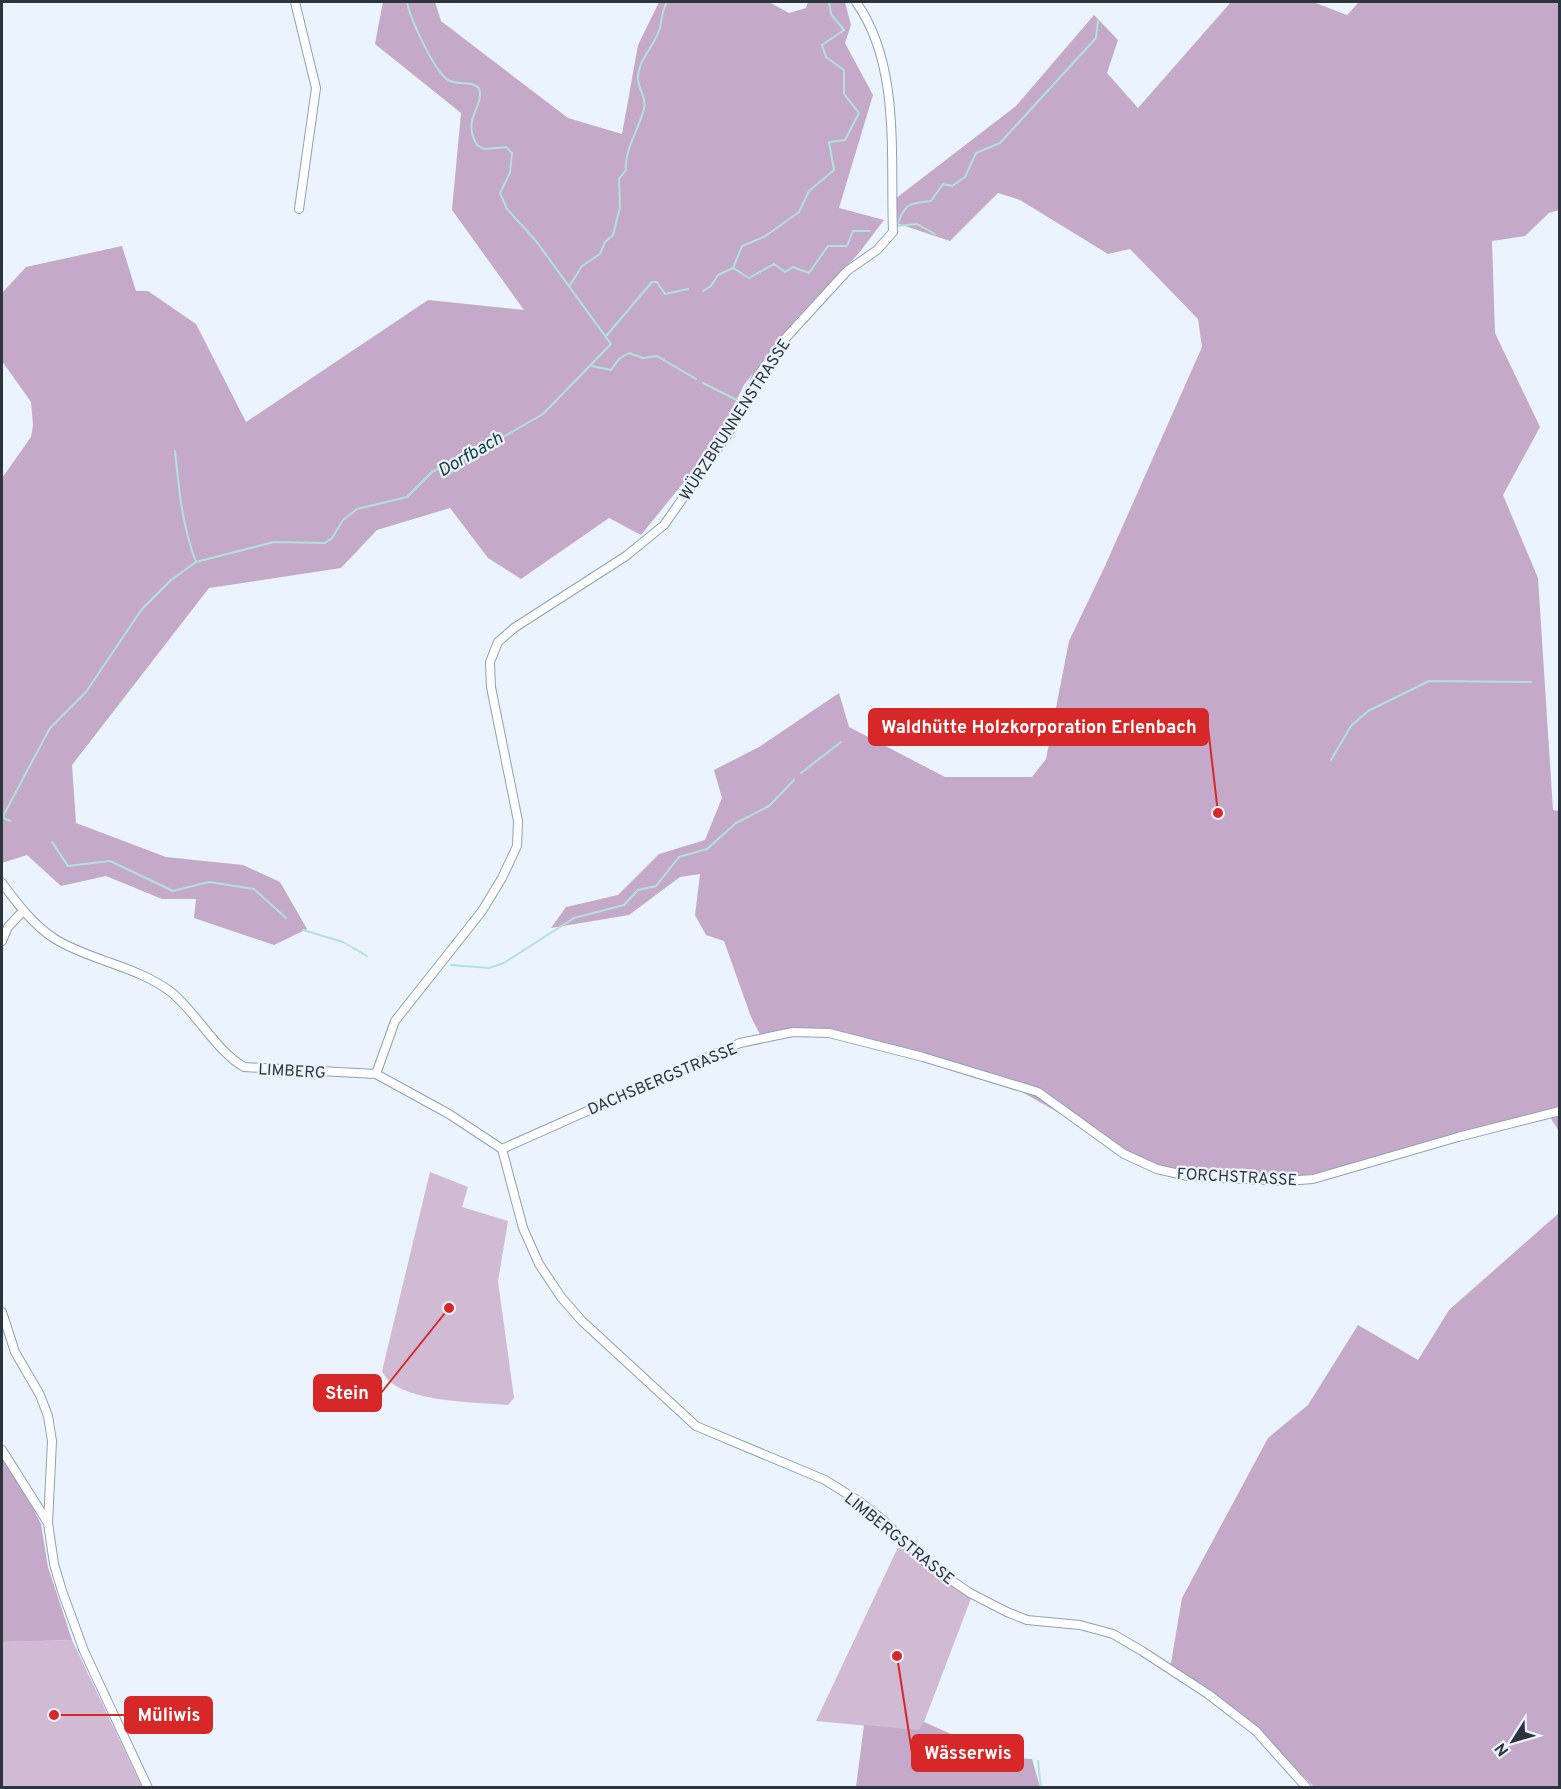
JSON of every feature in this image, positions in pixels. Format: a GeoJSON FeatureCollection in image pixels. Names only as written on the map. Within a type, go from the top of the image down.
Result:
{"type":"FeatureCollection","features":[{"type":"Feature","properties":{"kind":"street"},"geometry":{"type":"LineString","coordinates":[[295,2],[316,88],[299,209]]}},
{"type":"Feature","properties":{"kind":"street","name":"WÜRZBRUNNENSTRASSE"},"geometry":{"type":"LineString","coordinates":[[376,1074],[395,1021],[482,911],[517,846],[518,821],[491,687],[489,662],[498,642],[514,628],[626,556],[664,525],[728,434],[757,377],[782,342],[847,271],[877,250],[893,232],[890,108],[884,57],[869,19],[856,2]]}},
{"type":"Feature","properties":{"kind":"street","name":"LIMBERG"},"geometry":{"type":"LineString","coordinates":[[2,883],[23,911],[55,939],[151,979],[172,993],[227,1054],[244,1067],[376,1074],[449,1114],[502,1149]]}},
{"type":"Feature","properties":{"kind":"street"},"geometry":{"type":"LineString","coordinates":[[2,941],[8,927],[23,911]]}},
{"type":"Feature","properties":{"kind":"street","name":"DACHSBERGSTRASSE"},"geometry":{"type":"LineString","coordinates":[[502,1149],[740,1043],[792,1032],[830,1033]]}},
{"type":"Feature","properties":{"kind":"street","name":"FORCHSTRASSE"},"geometry":{"type":"LineString","coordinates":[[830,1033],[923,1057],[1038,1092],[1124,1154],[1157,1169],[1188,1176],[1285,1181],[1314,1179],[1458,1137],[1560,1111]]}},
{"type":"Feature","properties":{"kind":"street","name":"LIMBERGSTRASSE"},"geometry":{"type":"LineString","coordinates":[[502,1149],[516,1204],[539,1264],[561,1297],[582,1321],[696,1426],[825,1480],[860,1502],[884,1521],[925,1562],[970,1593],[1007,1612],[1027,1620],[1080,1625],[1122,1639],[1208,1694],[1256,1731],[1307,1788]]}},
{"type":"Feature","properties":{"kind":"street"},"geometry":{"type":"LineString","coordinates":[[2,1311],[15,1352],[40,1395],[48,1416],[52,1441],[48,1523],[54,1564],[80,1641],[148,1788]]}},
{"type":"Feature","properties":{"kind":"street"},"geometry":{"type":"LineString","coordinates":[[2,1450],[48,1523]]}},
{"type":"Feature","properties":{"kind":"shaded area"},"geometry":{"type":"Polygon","coordinates":[[[383,2],[435,2],[441,21],[568,118],[622,134],[638,45],[659,2],[769,2],[789,13],[806,8],[808,2],[845,2],[851,25],[845,43],[873,95],[839,208],[884,220],[859,253],[797,318],[744,385],[714,445],[641,535],[609,518],[521,579],[488,558],[450,508],[377,530],[341,568],[209,588],[72,765],[76,823],[166,857],[243,865],[280,882],[307,929],[274,945],[194,918],[196,899],[162,899],[106,876],[61,886],[27,855],[2,863],[2,478],[31,437],[33,425],[31,402],[2,361],[2,293],[26,267],[122,246],[136,291],[148,291],[196,324],[246,422],[428,300],[524,310],[452,210],[461,113],[375,44],[383,2]]]}},
{"type":"Feature","properties":{"kind":"shaded area"},"geometry":{"type":"Polygon","coordinates":[[[1231,2],[1313,2],[1347,15],[1359,2],[1559,2],[1559,210],[1549,213],[1525,236],[1492,241],[1495,333],[1540,427],[1503,495],[1538,578],[1553,810],[1559,811],[1559,1131],[1548,1114],[1285,1181],[1157,1169],[1008,1084],[829,1033],[762,1038],[751,1017],[724,941],[706,935],[695,915],[700,874],[680,877],[629,915],[551,928],[566,907],[618,895],[659,854],[705,840],[722,798],[714,770],[759,747],[839,693],[849,727],[945,777],[1032,777],[1046,759],[1069,641],[1105,566],[1202,347],[1198,319],[1130,249],[1108,254],[1020,200],[998,193],[950,241],[896,223],[895,199],[1016,106],[1094,15],[1118,40],[1107,73],[1138,108],[1231,2]]]}},
{"type":"Feature","properties":{"kind":"shaded area"},"geometry":{"type":"Polygon","coordinates":[[[430,1172],[468,1187],[462,1207],[508,1221],[498,1281],[514,1398],[508,1405],[438,1399],[419,1395],[390,1382],[382,1371],[430,1172]]]}},
{"type":"Feature","properties":{"kind":"shaded area"},"geometry":{"type":"Polygon","coordinates":[[[1559,1213],[1559,1787],[1314,1787],[1249,1722],[1170,1669],[1182,1598],[1268,1438],[1308,1405],[1358,1325],[1418,1360],[1449,1310],[1559,1213]]]}},
{"type":"Feature","properties":{"kind":"shaded area"},"geometry":{"type":"Polygon","coordinates":[[[2,1457],[12,1467],[41,1524],[48,1567],[72,1640],[2,1642],[2,1457]]]}},
{"type":"Feature","properties":{"kind":"shaded area"},"geometry":{"type":"Polygon","coordinates":[[[900,1543],[972,1596],[920,1731],[816,1721],[900,1543]]]}},
{"type":"Feature","properties":{"kind":"shaded area"},"geometry":{"type":"Polygon","coordinates":[[[72,1640],[142,1787],[2,1787],[2,1642],[72,1640]]]}},
{"type":"Feature","properties":{"kind":"shaded area"},"geometry":{"type":"Polygon","coordinates":[[[924,1722],[1003,1757],[1032,1759],[1040,1787],[856,1787],[864,1725],[919,1730],[924,1722]]]}},
{"type":"Feature","properties":{"kind":"waterway","name":"Dorfbach"},"geometry":{"type":"LineString","coordinates":[[2,818],[50,728],[86,692],[142,609],[171,580],[196,562],[274,542],[325,543],[332,538],[343,520],[357,509],[407,497],[432,472],[503,437],[543,414],[611,344],[536,241],[507,209],[500,193],[510,173],[512,153],[506,147],[484,149],[477,145],[471,127],[479,101],[479,88],[472,84],[452,82],[442,75],[423,44],[407,2]]}},
{"type":"Feature","properties":{"kind":"waterway"},"geometry":{"type":"LineString","coordinates":[[570,285],[582,266],[600,254],[605,242],[613,235],[620,207],[619,179],[626,170],[629,147],[644,109],[638,82],[639,71],[658,35],[667,2]]}},
{"type":"Feature","properties":{"kind":"waterway"},"geometry":{"type":"LineString","coordinates":[[703,291],[711,286],[718,275],[733,268],[742,246],[764,237],[799,212],[809,191],[834,170],[829,142],[845,140],[859,113],[844,94],[844,70],[826,57],[822,45],[844,30],[831,14],[829,2]]}},
{"type":"Feature","properties":{"kind":"waterway"},"geometry":{"type":"LineString","coordinates":[[935,234],[917,224],[897,226],[902,213],[912,204],[931,201],[943,184],[952,186],[965,177],[976,153],[1000,143],[1096,38],[1098,21]]}},
{"type":"Feature","properties":{"kind":"waterway"},"geometry":{"type":"LineString","coordinates":[[733,268],[749,278],[774,264],[785,272],[793,267],[809,273],[828,246],[847,246],[853,231],[869,231]]}},
{"type":"Feature","properties":{"kind":"waterway"},"geometry":{"type":"LineString","coordinates":[[607,335],[652,282],[657,282],[665,294],[688,289]]}},
{"type":"Feature","properties":{"kind":"waterway"},"geometry":{"type":"LineString","coordinates":[[592,366],[611,370],[619,359],[629,353],[643,358],[657,356],[696,379]]}},
{"type":"Feature","properties":{"kind":"waterway"},"geometry":{"type":"LineString","coordinates":[[703,383],[739,401]]}},
{"type":"Feature","properties":{"kind":"waterway"},"geometry":{"type":"LineString","coordinates":[[175,451],[184,521],[196,562]]}},
{"type":"Feature","properties":{"kind":"waterway"},"geometry":{"type":"LineString","coordinates":[[1331,760],[1351,726],[1368,711],[1429,681],[1531,682]]}},
{"type":"Feature","properties":{"kind":"waterway"},"geometry":{"type":"LineString","coordinates":[[801,773],[841,742]]}},
{"type":"Feature","properties":{"kind":"waterway"},"geometry":{"type":"LineString","coordinates":[[451,965],[489,968],[504,963],[574,918],[624,905],[638,890],[656,886],[679,857],[707,849],[736,823],[769,806],[794,780]]}},
{"type":"Feature","properties":{"kind":"waterway"},"geometry":{"type":"LineString","coordinates":[[2,817],[10,821]]}},
{"type":"Feature","properties":{"kind":"waterway"},"geometry":{"type":"LineString","coordinates":[[52,842],[68,866],[110,861],[173,891],[209,882],[254,889],[286,918]]}},
{"type":"Feature","properties":{"kind":"waterway"},"geometry":{"type":"LineString","coordinates":[[303,930],[343,942],[367,956]]}},
{"type":"Feature","properties":{"kind":"waterway"},"geometry":{"type":"LineString","coordinates":[[1038,1761],[1041,1788]]}},
{"type":"Feature","properties":{"kind":"place","name":"Waldhütte Holzkorporation Erlenbach"},"geometry":{"type":"Point","coordinates":[1218,813]}},
{"type":"Feature","properties":{"kind":"place","name":"Stein"},"geometry":{"type":"Point","coordinates":[449,1308]}},
{"type":"Feature","properties":{"kind":"place","name":"Wässerwis"},"geometry":{"type":"Point","coordinates":[897,1656]}},
{"type":"Feature","properties":{"kind":"place","name":"Müliwis"},"geometry":{"type":"Point","coordinates":[54,1715]}}]}
